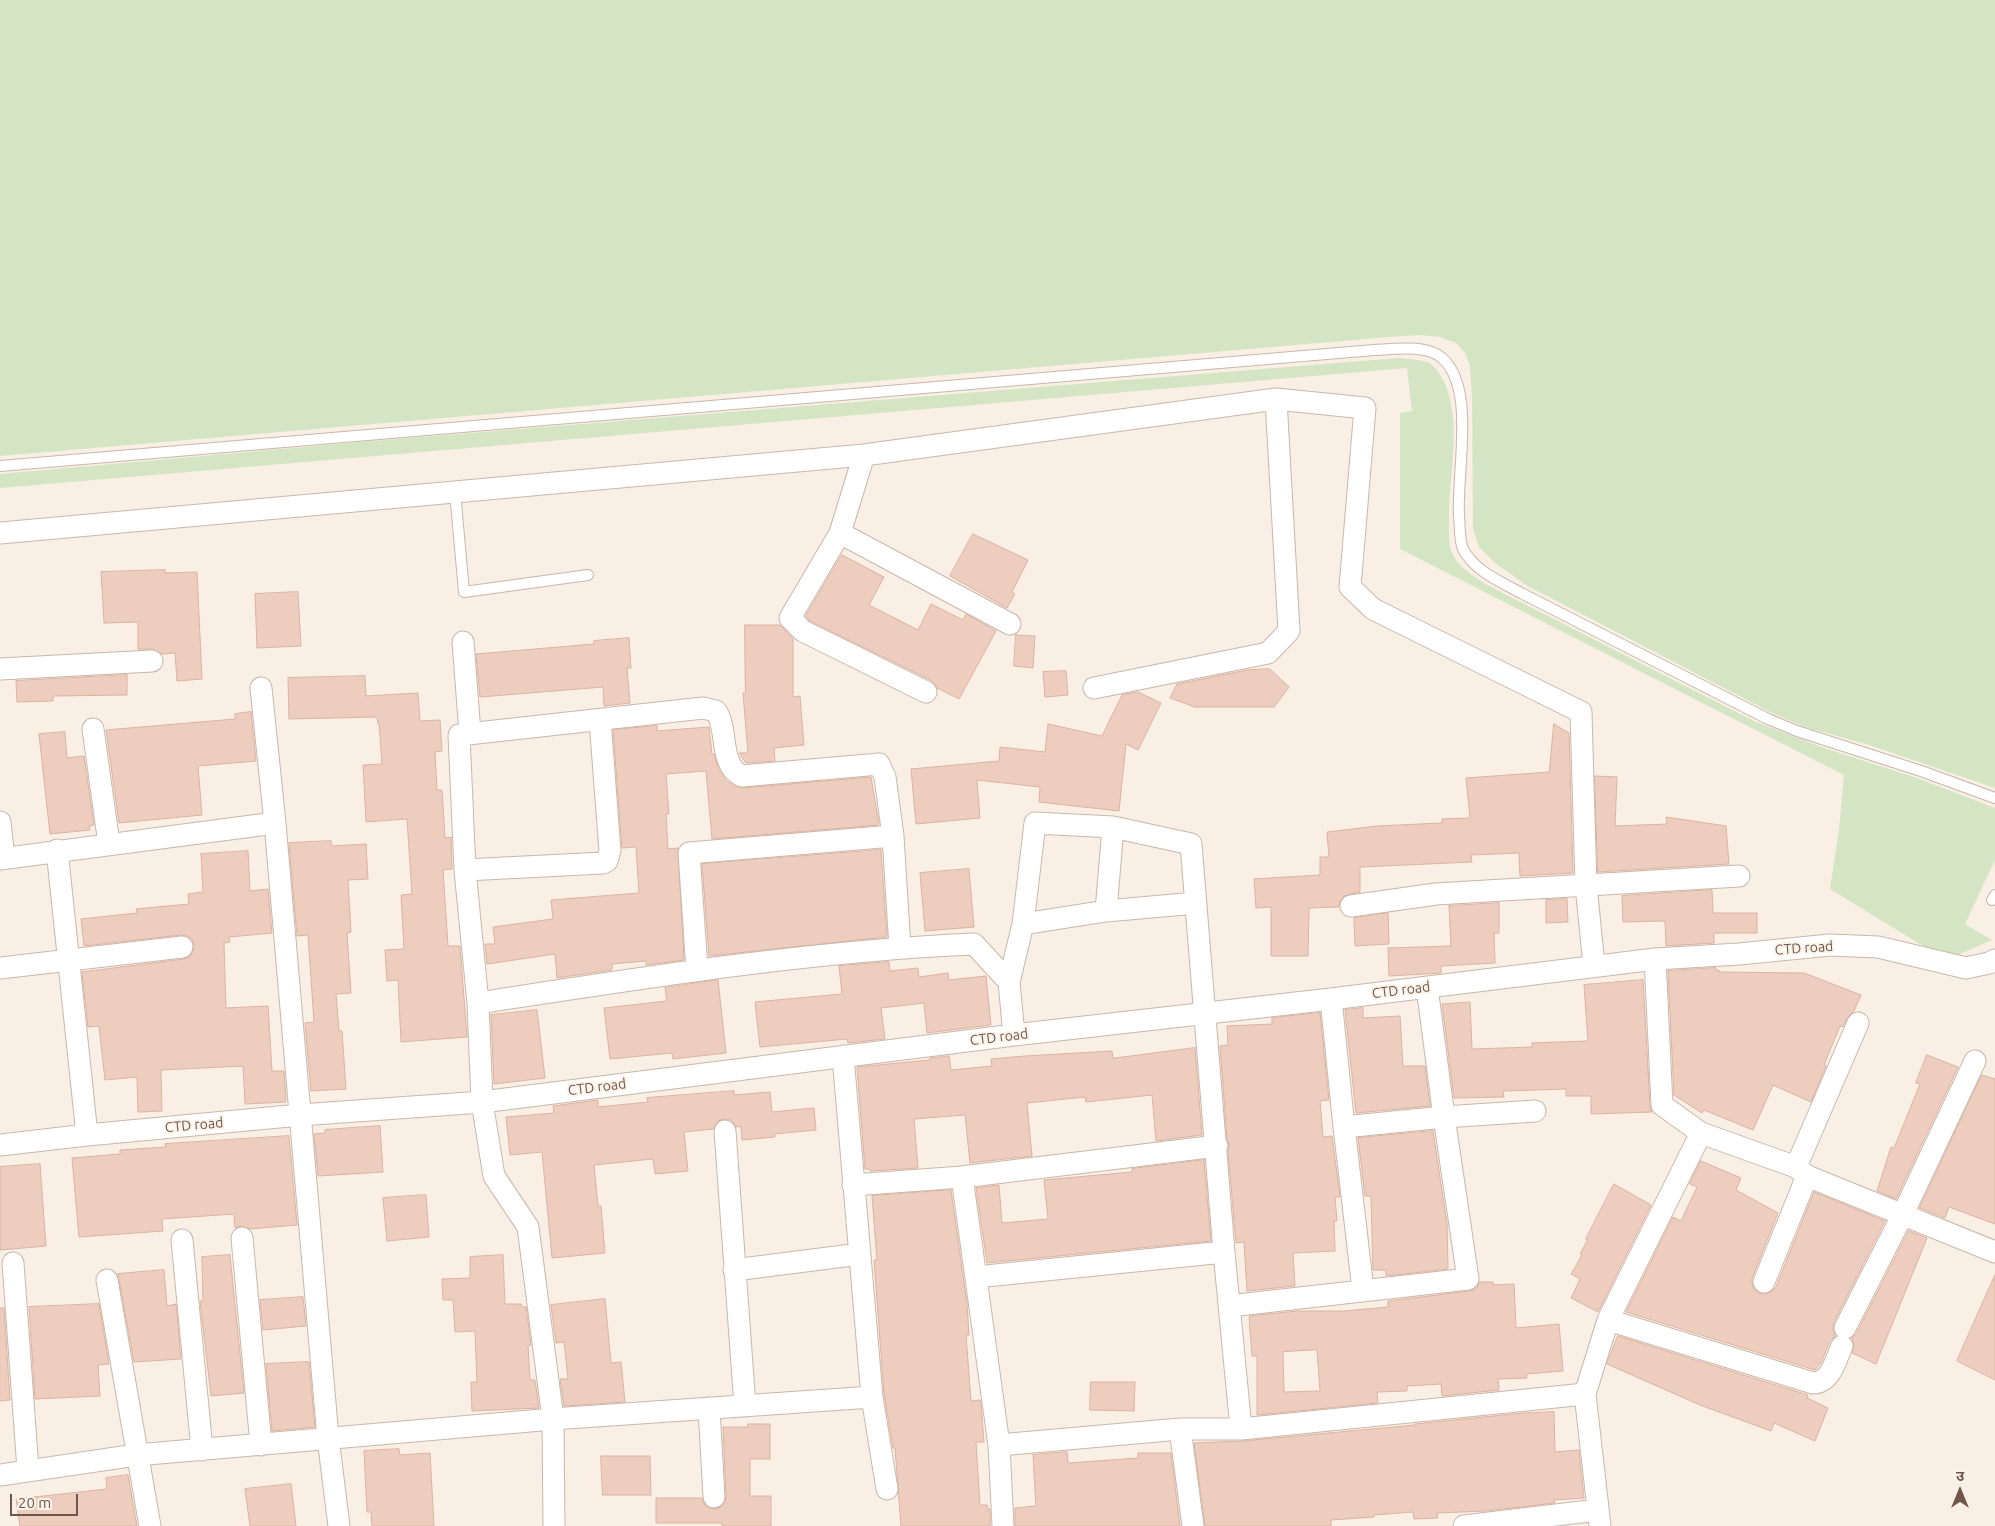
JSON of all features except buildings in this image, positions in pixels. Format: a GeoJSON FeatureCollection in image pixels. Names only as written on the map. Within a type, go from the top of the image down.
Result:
{"type":"FeatureCollection","features":[{"type":"Feature","properties":{"kind":"street"},"geometry":{"type":"LineString","coordinates":[[1094,688],[1268,653],[1289,631],[1276,399]]}},
{"type":"Feature","properties":{"kind":"street"},"geometry":{"type":"LineString","coordinates":[[0,533],[864,455],[1276,399],[1365,408],[1350,587],[1372,609],[1581,712],[1586,886],[1594,965]]}},
{"type":"Feature","properties":{"kind":"street"},"geometry":{"type":"LineString","coordinates":[[864,455],[840,533],[790,618],[803,631],[926,692]]}},
{"type":"Feature","properties":{"kind":"street"},"geometry":{"type":"LineString","coordinates":[[840,533],[1010,624]]}},
{"type":"Feature","properties":{"kind":"street"},"geometry":{"type":"LineString","coordinates":[[463,642],[470,733]]}},
{"type":"Feature","properties":{"kind":"street"},"geometry":{"type":"LineString","coordinates":[[0,669],[152,660]]}},
{"type":"Feature","properties":{"kind":"street"},"geometry":{"type":"LineString","coordinates":[[260,688],[275,823],[328,1438],[339,1526]]}},
{"type":"Feature","properties":{"kind":"street"},"geometry":{"type":"LineString","coordinates":[[554,1526],[553,1419],[528,1227],[494,1176],[482,1102],[478,1003],[465,870],[459,735],[703,708],[716,711],[722,720],[725,749],[731,766],[735,772],[742,776],[879,764],[885,777],[893,836],[900,948]]}},
{"type":"Feature","properties":{"kind":"street"},"geometry":{"type":"LineString","coordinates":[[465,870],[603,863],[607,861],[610,851],[600,720]]}},
{"type":"Feature","properties":{"kind":"street"},"geometry":{"type":"LineString","coordinates":[[93,729],[109,844]]}},
{"type":"Feature","properties":{"kind":"street"},"geometry":{"type":"LineString","coordinates":[[0,822],[2,858],[275,823]]}},
{"type":"Feature","properties":{"kind":"street"},"geometry":{"type":"LineString","coordinates":[[1014,1035],[1009,982],[1023,924],[1035,823],[1113,827],[1191,844],[1217,1146],[1224,1252],[1241,1429]]}},
{"type":"Feature","properties":{"kind":"street"},"geometry":{"type":"LineString","coordinates":[[1106,911],[1113,827]]}},
{"type":"Feature","properties":{"kind":"street"},"geometry":{"type":"LineString","coordinates":[[697,970],[689,853],[893,836]]}},
{"type":"Feature","properties":{"kind":"street"},"geometry":{"type":"LineString","coordinates":[[57,850],[67,960],[87,1135]]}},
{"type":"Feature","properties":{"kind":"street"},"geometry":{"type":"LineString","coordinates":[[1351,906],[1436,894],[1739,876]]}},
{"type":"Feature","properties":{"kind":"street"},"geometry":{"type":"LineString","coordinates":[[1023,924],[1106,911],[1196,903]]}},
{"type":"Feature","properties":{"kind":"street"},"geometry":{"type":"LineString","coordinates":[[478,1003],[697,970],[900,948],[974,944],[1009,982]]}},
{"type":"Feature","properties":{"kind":"street","name":"CTD road"},"geometry":{"type":"LineString","coordinates":[[0,1146],[87,1135],[300,1115],[482,1102],[1014,1035],[1331,999],[1594,965],[1655,959],[1739,954],[1830,945],[1878,947],[1966,968],[1995,960]]}},
{"type":"Feature","properties":{"kind":"street"},"geometry":{"type":"LineString","coordinates":[[0,968],[182,948]]}},
{"type":"Feature","properties":{"kind":"street"},"geometry":{"type":"LineString","coordinates":[[1655,959],[1662,1105],[1701,1133],[1802,1172],[1995,1252]]}},
{"type":"Feature","properties":{"kind":"street"},"geometry":{"type":"LineString","coordinates":[[1229,1306],[1468,1279],[1427,987]]}},
{"type":"Feature","properties":{"kind":"street"},"geometry":{"type":"LineString","coordinates":[[1331,999],[1363,1290]]}},
{"type":"Feature","properties":{"kind":"street"},"geometry":{"type":"LineString","coordinates":[[1764,1282],[1802,1172],[1858,1023]]}},
{"type":"Feature","properties":{"kind":"street"},"geometry":{"type":"LineString","coordinates":[[843,1056],[872,1397],[887,1490]]}},
{"type":"Feature","properties":{"kind":"street"},"geometry":{"type":"LineString","coordinates":[[1608,1320],[1813,1384],[1819,1384],[1828,1377],[1843,1337],[1975,1061]]}},
{"type":"Feature","properties":{"kind":"street"},"geometry":{"type":"LineString","coordinates":[[1344,1126],[1535,1111]]}},
{"type":"Feature","properties":{"kind":"street"},"geometry":{"type":"LineString","coordinates":[[725,1131],[734,1270],[746,1406]]}},
{"type":"Feature","properties":{"kind":"street"},"geometry":{"type":"LineString","coordinates":[[1464,1526],[1599,1518],[1584,1394],[1608,1320],[1701,1133]]}},
{"type":"Feature","properties":{"kind":"street"},"geometry":{"type":"LineString","coordinates":[[853,1185],[962,1177],[1217,1146]]}},
{"type":"Feature","properties":{"kind":"street"},"geometry":{"type":"LineString","coordinates":[[962,1177],[998,1445],[1003,1526]]}},
{"type":"Feature","properties":{"kind":"street"},"geometry":{"type":"LineString","coordinates":[[242,1238],[261,1445]]}},
{"type":"Feature","properties":{"kind":"street"},"geometry":{"type":"LineString","coordinates":[[182,1240],[202,1450]]}},
{"type":"Feature","properties":{"kind":"street"},"geometry":{"type":"LineString","coordinates":[[976,1277],[1224,1252]]}},
{"type":"Feature","properties":{"kind":"street"},"geometry":{"type":"LineString","coordinates":[[734,1270],[860,1254]]}},
{"type":"Feature","properties":{"kind":"street"},"geometry":{"type":"LineString","coordinates":[[13,1263],[28,1470]]}},
{"type":"Feature","properties":{"kind":"street"},"geometry":{"type":"LineString","coordinates":[[107,1280],[136,1455],[150,1526]]}},
{"type":"Feature","properties":{"kind":"street"},"geometry":{"type":"LineString","coordinates":[[998,1445],[1180,1429],[1241,1429],[1584,1394]]}},
{"type":"Feature","properties":{"kind":"street"},"geometry":{"type":"LineString","coordinates":[[0,1475],[136,1455],[553,1419],[872,1397]]}},
{"type":"Feature","properties":{"kind":"street"},"geometry":{"type":"LineString","coordinates":[[709,1408],[714,1497]]}},
{"type":"Feature","properties":{"kind":"street"},"geometry":{"type":"LineString","coordinates":[[1180,1429],[1193,1526]]}},
{"type":"Feature","properties":{"kind":"lane"},"geometry":{"type":"LineString","coordinates":[[0,466],[1374,350],[1422,350],[1437,355],[1448,365],[1456,376],[1460,388],[1462,412],[1458,501],[1460,528],[1463,548],[1478,566],[1499,581],[1523,594],[1768,719],[1832,743],[1924,772],[1995,798]]}},
{"type":"Feature","properties":{"kind":"lane"},"geometry":{"type":"LineString","coordinates":[[455,492],[464,592],[588,575]]}},
{"type":"Feature","properties":{"kind":"green space"},"geometry":{"type":"Polygon","coordinates":[[[0,0],[1995,0],[1995,788],[1869,745],[1805,727],[1768,711],[1526,585],[1495,563],[1479,547],[1473,529],[1470,367],[1466,354],[1456,343],[1440,337],[1420,335],[1389,337],[0,456],[0,0]]]}},
{"type":"Feature","properties":{"kind":"green space"},"geometry":{"type":"Polygon","coordinates":[[[1399,358],[1414,359],[1432,365],[1442,378],[1450,400],[1454,432],[1449,543],[1451,551],[1459,564],[1478,579],[1497,590],[1756,722],[1824,748],[1917,778],[1995,808],[1995,860],[1965,924],[1992,940],[1946,960],[1830,889],[1839,830],[1844,775],[1400,549],[1400,413],[1412,411],[1407,368],[0,488],[0,474],[372,441],[1399,358]]]}}]}
